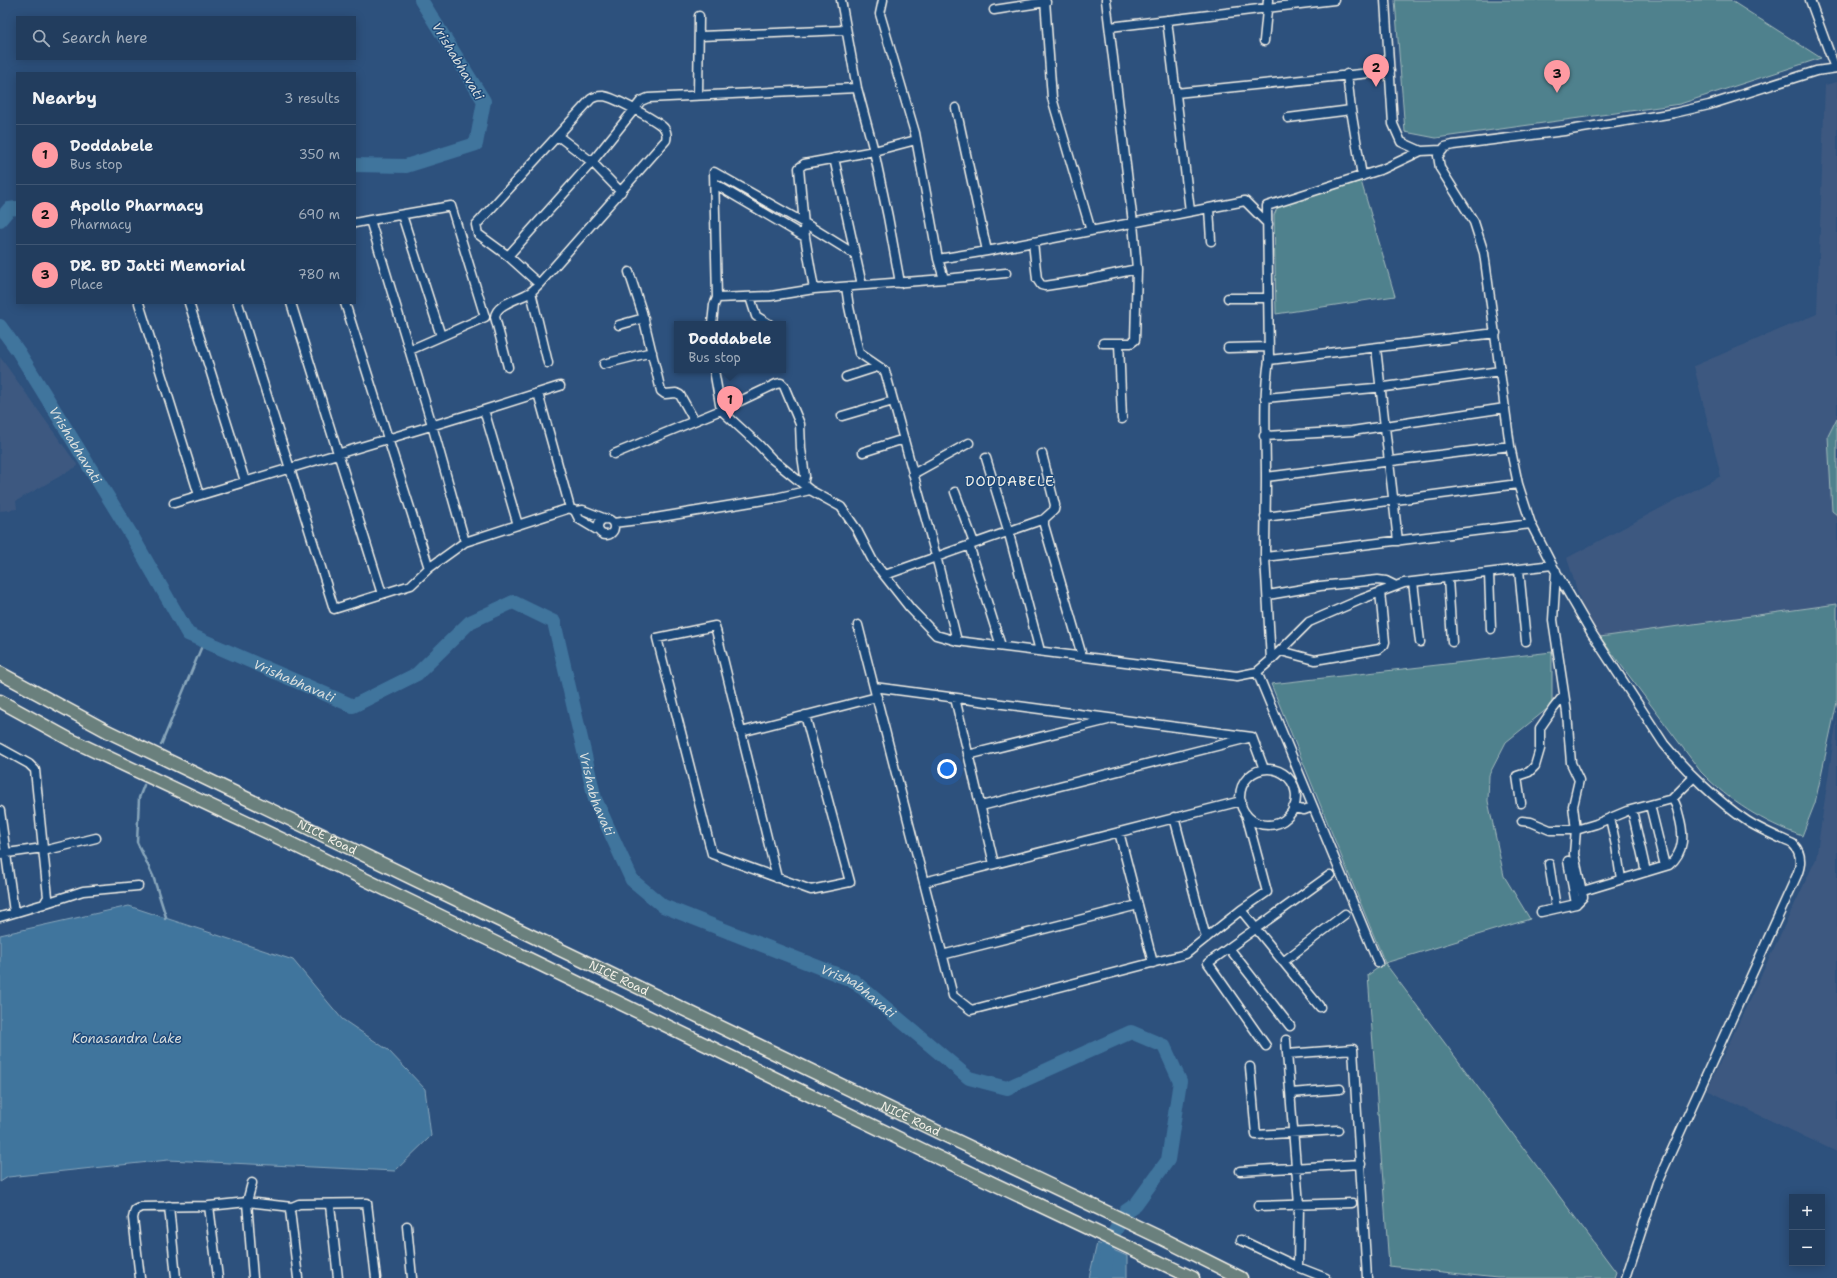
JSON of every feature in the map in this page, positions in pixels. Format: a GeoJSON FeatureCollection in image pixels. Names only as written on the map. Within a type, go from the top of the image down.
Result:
{"type":"FeatureCollection","features":[{"type":"Feature","properties":{"kind":"highway","name":"NICE Road"},"geometry":{"type":"LineString","coordinates":[[0,673],[107,731],[931,1129],[1104,1210],[1241,1278]]}},
{"type":"Feature","properties":{"kind":"highway","name":"NICE Road"},"geometry":{"type":"LineString","coordinates":[[0,701],[69,739],[301,848],[933,1154],[1193,1278]]}},
{"type":"Feature","properties":{"kind":"street"},"geometry":{"type":"LineString","coordinates":[[841,0],[857,88],[874,151],[900,283]]}},
{"type":"Feature","properties":{"kind":"street"},"geometry":{"type":"LineString","coordinates":[[883,0],[880,14],[916,140],[938,259],[944,279]]}},
{"type":"Feature","properties":{"kind":"street"},"geometry":{"type":"LineString","coordinates":[[1103,343],[1131,343],[1135,340],[1136,269],[1133,223],[1106,0]]}},
{"type":"Feature","properties":{"kind":"street"},"geometry":{"type":"LineString","coordinates":[[1110,27],[1167,20],[1267,4],[1334,0]]}},
{"type":"Feature","properties":{"kind":"street"},"geometry":{"type":"LineString","coordinates":[[1385,0],[1393,124],[1401,142],[1420,151]]}},
{"type":"Feature","properties":{"kind":"street"},"geometry":{"type":"LineString","coordinates":[[1271,660],[1265,557],[1266,477],[1264,436],[1265,398],[1269,360],[1267,206],[1383,169],[1420,151],[1441,150],[1453,145],[1564,131],[1680,112],[1709,105],[1816,71],[1836,68],[1810,0]]}},
{"type":"Feature","properties":{"kind":"street"},"geometry":{"type":"LineString","coordinates":[[994,10],[1046,1],[1052,98],[1091,231]]}},
{"type":"Feature","properties":{"kind":"street"},"geometry":{"type":"LineString","coordinates":[[1264,41],[1267,4]]}},
{"type":"Feature","properties":{"kind":"street"},"geometry":{"type":"LineString","coordinates":[[698,95],[700,36],[699,16]]}},
{"type":"Feature","properties":{"kind":"street"},"geometry":{"type":"LineString","coordinates":[[1167,20],[1190,211]]}},
{"type":"Feature","properties":{"kind":"street"},"geometry":{"type":"LineString","coordinates":[[700,36],[846,30]]}},
{"type":"Feature","properties":{"kind":"street"},"geometry":{"type":"LineString","coordinates":[[1176,94],[1347,74],[1390,71]]}},
{"type":"Feature","properties":{"kind":"street"},"geometry":{"type":"LineString","coordinates":[[1347,74],[1351,110],[1362,176]]}},
{"type":"Feature","properties":{"kind":"street"},"geometry":{"type":"LineString","coordinates":[[508,256],[592,162],[641,101],[648,98],[857,88]]}},
{"type":"Feature","properties":{"kind":"street"},"geometry":{"type":"LineString","coordinates":[[508,367],[495,314],[501,307],[531,292],[539,284],[664,143],[666,137],[664,129],[635,109],[609,97],[594,97],[476,225],[478,234],[508,256],[539,284]]}},
{"type":"Feature","properties":{"kind":"street"},"geometry":{"type":"LineString","coordinates":[[956,108],[987,252]]}},
{"type":"Feature","properties":{"kind":"street"},"geometry":{"type":"LineString","coordinates":[[1288,118],[1351,110]]}},
{"type":"Feature","properties":{"kind":"street"},"geometry":{"type":"LineString","coordinates":[[558,136],[592,162],[620,192]]}},
{"type":"Feature","properties":{"kind":"street"},"geometry":{"type":"LineString","coordinates":[[814,289],[805,237],[799,168],[804,164],[874,151],[916,140]]}},
{"type":"Feature","properties":{"kind":"street"},"geometry":{"type":"LineString","coordinates":[[1441,150],[1438,156],[1440,168],[1470,214],[1481,242],[1486,263],[1496,332],[1510,446],[1518,484],[1531,524],[1554,568],[1592,632],[1664,744],[1694,777],[1746,820],[1793,844],[1799,852],[1800,868],[1657,1183],[1626,1278]]}},
{"type":"Feature","properties":{"kind":"street"},"geometry":{"type":"LineString","coordinates":[[834,158],[862,285]]}},
{"type":"Feature","properties":{"kind":"street"},"geometry":{"type":"LineString","coordinates":[[712,321],[716,298],[714,172],[804,223],[856,256]]}},
{"type":"Feature","properties":{"kind":"street"},"geometry":{"type":"LineString","coordinates":[[714,184],[805,237]]}},
{"type":"Feature","properties":{"kind":"street"},"geometry":{"type":"LineString","coordinates":[[938,259],[987,252],[1244,201],[1268,224]]}},
{"type":"Feature","properties":{"kind":"street"},"geometry":{"type":"LineString","coordinates":[[356,223],[451,206],[485,317],[410,350]]}},
{"type":"Feature","properties":{"kind":"street"},"geometry":{"type":"LineString","coordinates":[[1209,208],[1212,241]]}},
{"type":"Feature","properties":{"kind":"street"},"geometry":{"type":"LineString","coordinates":[[402,214],[441,336]]}},
{"type":"Feature","properties":{"kind":"street"},"geometry":{"type":"LineString","coordinates":[[370,220],[410,350],[465,542]]}},
{"type":"Feature","properties":{"kind":"street"},"geometry":{"type":"LineString","coordinates":[[1033,242],[1037,279],[1041,285],[1045,286],[1090,279],[1136,269]]}},
{"type":"Feature","properties":{"kind":"street"},"geometry":{"type":"LineString","coordinates":[[629,272],[644,318],[661,391],[665,394],[676,393],[680,395],[694,420]]}},
{"type":"Feature","properties":{"kind":"street"},"geometry":{"type":"LineString","coordinates":[[716,298],[772,296],[814,289],[1006,273]]}},
{"type":"Feature","properties":{"kind":"street"},"geometry":{"type":"LineString","coordinates":[[846,287],[848,307],[859,354],[885,371],[936,556],[957,640]]}},
{"type":"Feature","properties":{"kind":"street"},"geometry":{"type":"LineString","coordinates":[[531,292],[548,363]]}},
{"type":"Feature","properties":{"kind":"street"},"geometry":{"type":"LineString","coordinates":[[750,297],[756,316],[764,321]]}},
{"type":"Feature","properties":{"kind":"street"},"geometry":{"type":"LineString","coordinates":[[1228,298],[1268,298]]}},
{"type":"Feature","properties":{"kind":"street"},"geometry":{"type":"LineString","coordinates":[[139,304],[199,495]]}},
{"type":"Feature","properties":{"kind":"street"},"geometry":{"type":"LineString","coordinates":[[190,304],[244,481]]}},
{"type":"Feature","properties":{"kind":"street"},"geometry":{"type":"LineString","coordinates":[[238,304],[334,609],[411,585],[430,568],[465,542],[572,509],[583,510],[610,521],[615,528],[610,535],[605,536],[579,519],[572,509],[538,393]]}},
{"type":"Feature","properties":{"kind":"street"},"geometry":{"type":"LineString","coordinates":[[291,304],[382,594]]}},
{"type":"Feature","properties":{"kind":"street"},"geometry":{"type":"LineString","coordinates":[[345,304],[387,438],[430,568]]}},
{"type":"Feature","properties":{"kind":"street"},"geometry":{"type":"LineString","coordinates":[[619,325],[644,318]]}},
{"type":"Feature","properties":{"kind":"street"},"geometry":{"type":"LineString","coordinates":[[1269,360],[1496,332]]}},
{"type":"Feature","properties":{"kind":"street"},"geometry":{"type":"LineString","coordinates":[[1119,343],[1122,419]]}},
{"type":"Feature","properties":{"kind":"street"},"geometry":{"type":"LineString","coordinates":[[1228,348],[1269,347]]}},
{"type":"Feature","properties":{"kind":"street"},"geometry":{"type":"LineString","coordinates":[[1376,348],[1398,541]]}},
{"type":"Feature","properties":{"kind":"street"},"geometry":{"type":"LineString","coordinates":[[604,364],[652,352]]}},
{"type":"Feature","properties":{"kind":"street"},"geometry":{"type":"LineString","coordinates":[[846,377],[877,367],[882,368]]}},
{"type":"Feature","properties":{"kind":"street"},"geometry":{"type":"LineString","coordinates":[[1265,398],[1381,387],[1500,371]]}},
{"type":"Feature","properties":{"kind":"street"},"geometry":{"type":"LineString","coordinates":[[715,373],[721,410],[772,459],[810,490],[841,507],[857,530],[874,561],[910,608],[936,635],[957,640],[1237,676],[1257,672],[1281,651],[1309,622],[1396,586],[1413,582],[1489,573],[1554,568]]}},
{"type":"Feature","properties":{"kind":"street"},"geometry":{"type":"LineString","coordinates":[[614,454],[721,410],[776,384],[783,384],[800,424],[801,449],[806,476],[804,484]]}},
{"type":"Feature","properties":{"kind":"street"},"geometry":{"type":"LineString","coordinates":[[174,503],[560,386]]}},
{"type":"Feature","properties":{"kind":"street"},"geometry":{"type":"LineString","coordinates":[[842,416],[893,401]]}},
{"type":"Feature","properties":{"kind":"street"},"geometry":{"type":"LineString","coordinates":[[1264,436],[1352,431],[1505,408]]}},
{"type":"Feature","properties":{"kind":"street"},"geometry":{"type":"LineString","coordinates":[[484,410],[518,525]]}},
{"type":"Feature","properties":{"kind":"street"},"geometry":{"type":"LineString","coordinates":[[863,452],[904,439]]}},
{"type":"Feature","properties":{"kind":"street"},"geometry":{"type":"LineString","coordinates":[[913,474],[968,443]]}},
{"type":"Feature","properties":{"kind":"street"},"geometry":{"type":"LineString","coordinates":[[1266,477],[1510,446]]}},
{"type":"Feature","properties":{"kind":"street"},"geometry":{"type":"LineString","coordinates":[[885,575],[1008,530],[1044,519],[1054,510],[1055,505],[1042,454]]}},
{"type":"Feature","properties":{"kind":"street"},"geometry":{"type":"LineString","coordinates":[[986,458],[1008,530],[1040,651]]}},
{"type":"Feature","properties":{"kind":"street"},"geometry":{"type":"LineString","coordinates":[[1265,517],[1518,484]]}},
{"type":"Feature","properties":{"kind":"street"},"geometry":{"type":"LineString","coordinates":[[599,531],[599,523],[776,498],[810,490]]}},
{"type":"Feature","properties":{"kind":"street"},"geometry":{"type":"LineString","coordinates":[[955,492],[972,544],[1001,646]]}},
{"type":"Feature","properties":{"kind":"street"},"geometry":{"type":"LineString","coordinates":[[1044,519],[1044,525],[1082,656]]}},
{"type":"Feature","properties":{"kind":"street"},"geometry":{"type":"LineString","coordinates":[[1265,557],[1531,524]]}},
{"type":"Feature","properties":{"kind":"street"},"geometry":{"type":"LineString","coordinates":[[1541,912],[1576,904],[1582,900],[1583,891],[1574,854],[1576,830],[1574,806],[1579,780],[1571,763],[1564,695],[1553,620],[1554,568]]}},
{"type":"Feature","properties":{"kind":"street"},"geometry":{"type":"LineString","coordinates":[[1519,570],[1526,641]]}},
{"type":"Feature","properties":{"kind":"street"},"geometry":{"type":"LineString","coordinates":[[1489,573],[1491,629]]}},
{"type":"Feature","properties":{"kind":"street"},"geometry":{"type":"LineString","coordinates":[[1448,578],[1452,642]]}},
{"type":"Feature","properties":{"kind":"street"},"geometry":{"type":"LineString","coordinates":[[1268,594],[1320,586],[1378,580],[1386,581],[1396,586]]}},
{"type":"Feature","properties":{"kind":"street"},"geometry":{"type":"LineString","coordinates":[[1413,582],[1420,642]]}},
{"type":"Feature","properties":{"kind":"street"},"geometry":{"type":"LineString","coordinates":[[1281,651],[1315,660],[1379,649],[1385,642],[1380,592]]}},
{"type":"Feature","properties":{"kind":"street"},"geometry":{"type":"LineString","coordinates":[[858,625],[953,996],[971,1010],[1186,954],[1241,910],[1267,892],[1240,793],[1244,782],[1252,774],[1264,769],[1273,769],[1288,777],[1295,787],[1296,799],[1293,808],[1284,819],[1273,824],[1256,822],[1246,814]]}},
{"type":"Feature","properties":{"kind":"street"},"geometry":{"type":"LineString","coordinates":[[778,878],[715,626],[657,638],[712,854],[778,878],[811,890],[850,882],[805,715]]}},
{"type":"Feature","properties":{"kind":"street"},"geometry":{"type":"LineString","coordinates":[[1257,672],[1378,963]]}},
{"type":"Feature","properties":{"kind":"street"},"geometry":{"type":"LineString","coordinates":[[874,688],[1252,737]]}},
{"type":"Feature","properties":{"kind":"street"},"geometry":{"type":"LineString","coordinates":[[1521,803],[1516,776],[1531,771],[1535,766],[1540,749],[1540,728],[1552,709],[1564,695]]}},
{"type":"Feature","properties":{"kind":"street"},"geometry":{"type":"LineString","coordinates":[[741,732],[876,697]]}},
{"type":"Feature","properties":{"kind":"street"},"geometry":{"type":"LineString","coordinates":[[955,698],[994,864]]}},
{"type":"Feature","properties":{"kind":"street"},"geometry":{"type":"LineString","coordinates":[[968,754],[1113,719]]}},
{"type":"Feature","properties":{"kind":"street"},"geometry":{"type":"LineString","coordinates":[[1252,737],[1264,769]]}},
{"type":"Feature","properties":{"kind":"street"},"geometry":{"type":"LineString","coordinates":[[981,806],[1252,737]]}},
{"type":"Feature","properties":{"kind":"street"},"geometry":{"type":"LineString","coordinates":[[0,748],[29,764],[35,770],[48,897],[46,902]]}},
{"type":"Feature","properties":{"kind":"street"},"geometry":{"type":"LineString","coordinates":[[1281,772],[1286,767],[1295,765]]}},
{"type":"Feature","properties":{"kind":"street"},"geometry":{"type":"LineString","coordinates":[[1522,821],[1531,822],[1550,830],[1576,830],[1632,810],[1672,799],[1694,777]]}},
{"type":"Feature","properties":{"kind":"street"},"geometry":{"type":"LineString","coordinates":[[1583,891],[1664,866],[1673,861],[1683,837],[1676,804],[1672,799]]}},
{"type":"Feature","properties":{"kind":"street"},"geometry":{"type":"LineString","coordinates":[[924,882],[1241,800]]}},
{"type":"Feature","properties":{"kind":"street"},"geometry":{"type":"LineString","coordinates":[[1650,805],[1664,866]]}},
{"type":"Feature","properties":{"kind":"street"},"geometry":{"type":"LineString","coordinates":[[1293,808],[1304,810],[1312,807]]}},
{"type":"Feature","properties":{"kind":"street"},"geometry":{"type":"LineString","coordinates":[[1632,810],[1646,872]]}},
{"type":"Feature","properties":{"kind":"street"},"geometry":{"type":"LineString","coordinates":[[0,811],[3,854],[14,912]]}},
{"type":"Feature","properties":{"kind":"street"},"geometry":{"type":"LineString","coordinates":[[1174,818],[1206,938]]}},
{"type":"Feature","properties":{"kind":"street"},"geometry":{"type":"LineString","coordinates":[[1610,818],[1621,879]]}},
{"type":"Feature","properties":{"kind":"street"},"geometry":{"type":"LineString","coordinates":[[1119,832],[1153,963]]}},
{"type":"Feature","properties":{"kind":"street"},"geometry":{"type":"LineString","coordinates":[[3,854],[43,849],[96,838]]}},
{"type":"Feature","properties":{"kind":"street"},"geometry":{"type":"LineString","coordinates":[[1568,861],[1576,904]]}},
{"type":"Feature","properties":{"kind":"street"},"geometry":{"type":"LineString","coordinates":[[1549,864],[1556,908]]}},
{"type":"Feature","properties":{"kind":"street"},"geometry":{"type":"LineString","coordinates":[[1266,1046],[1208,963],[1330,875]]}},
{"type":"Feature","properties":{"kind":"street"},"geometry":{"type":"LineString","coordinates":[[0,917],[83,891],[138,886]]}},
{"type":"Feature","properties":{"kind":"street"},"geometry":{"type":"LineString","coordinates":[[942,955],[1138,905]]}},
{"type":"Feature","properties":{"kind":"street"},"geometry":{"type":"LineString","coordinates":[[1241,910],[1320,1007]]}},
{"type":"Feature","properties":{"kind":"street"},"geometry":{"type":"LineString","coordinates":[[1283,962],[1345,914]]}},
{"type":"Feature","properties":{"kind":"street"},"geometry":{"type":"LineString","coordinates":[[1229,948],[1290,1026]]}},
{"type":"Feature","properties":{"kind":"street"},"geometry":{"type":"LineString","coordinates":[[1286,1040],[1299,1205],[1298,1267]]}},
{"type":"Feature","properties":{"kind":"street"},"geometry":{"type":"LineString","coordinates":[[1287,1054],[1353,1049],[1367,1278]]}},
{"type":"Feature","properties":{"kind":"street"},"geometry":{"type":"LineString","coordinates":[[1250,1067],[1256,1135],[1338,1130]]}},
{"type":"Feature","properties":{"kind":"street"},"geometry":{"type":"LineString","coordinates":[[1291,1093],[1340,1089]]}},
{"type":"Feature","properties":{"kind":"street"},"geometry":{"type":"LineString","coordinates":[[1240,1172],[1360,1164]]}},
{"type":"Feature","properties":{"kind":"street"},"geometry":{"type":"LineString","coordinates":[[252,1183],[247,1202],[252,1278]]}},
{"type":"Feature","properties":{"kind":"street"},"geometry":{"type":"LineString","coordinates":[[140,1278],[133,1218],[135,1210],[141,1207],[209,1206],[247,1202],[292,1207],[299,1204],[330,1205],[367,1203],[376,1278]]}},
{"type":"Feature","properties":{"kind":"street"},"geometry":{"type":"LineString","coordinates":[[1258,1206],[1352,1203]]}},
{"type":"Feature","properties":{"kind":"street"},"geometry":{"type":"LineString","coordinates":[[330,1205],[338,1278]]}},
{"type":"Feature","properties":{"kind":"street"},"geometry":{"type":"LineString","coordinates":[[169,1206],[176,1278]]}},
{"type":"Feature","properties":{"kind":"street"},"geometry":{"type":"LineString","coordinates":[[209,1206],[218,1278]]}},
{"type":"Feature","properties":{"kind":"street"},"geometry":{"type":"LineString","coordinates":[[292,1207],[290,1210],[298,1278]]}},
{"type":"Feature","properties":{"kind":"street"},"geometry":{"type":"LineString","coordinates":[[407,1226],[412,1278]]}},
{"type":"Feature","properties":{"kind":"street"},"geometry":{"type":"LineString","coordinates":[[1241,1240],[1298,1267],[1326,1278]]}},
{"type":"Feature","properties":{"kind":"shaded area"},"geometry":{"type":"Polygon","coordinates":[[[1837,82],[1837,604],[1600,637],[1583,609],[1567,558],[1721,476],[1694,366],[1817,314],[1825,85],[1837,82]]]}},
{"type":"Feature","properties":{"kind":"shaded area"},"geometry":{"type":"Polygon","coordinates":[[[0,357],[78,466],[16,501],[17,509],[0,511],[0,357]]]}},
{"type":"Feature","properties":{"kind":"shaded area"},"geometry":{"type":"Polygon","coordinates":[[[1837,718],[1837,1152],[1707,1090],[1816,859],[1837,718]]]}},
{"type":"Feature","properties":{"kind":"green space"},"geometry":{"type":"Polygon","coordinates":[[[1395,0],[1730,0],[1821,58],[1680,104],[1436,138],[1405,132],[1395,0]]]}},
{"type":"Feature","properties":{"kind":"green space"},"geometry":{"type":"Polygon","coordinates":[[[1361,181],[1395,296],[1276,314],[1274,215],[1278,206],[1361,181]]]}},
{"type":"Feature","properties":{"kind":"green space"},"geometry":{"type":"Polygon","coordinates":[[[1837,418],[1837,515],[1832,511],[1828,436],[1837,418]]]}},
{"type":"Feature","properties":{"kind":"green space"},"geometry":{"type":"Polygon","coordinates":[[[1837,604],[1837,702],[1815,803],[1802,836],[1761,818],[1735,802],[1712,783],[1701,772],[1600,637],[1837,604]]]}},
{"type":"Feature","properties":{"kind":"green space"},"geometry":{"type":"Polygon","coordinates":[[[1552,652],[1552,705],[1506,742],[1489,775],[1488,801],[1504,876],[1530,919],[1385,963],[1271,684],[1552,652]]]}},
{"type":"Feature","properties":{"kind":"green space"},"geometry":{"type":"Polygon","coordinates":[[[1385,963],[1616,1272],[1614,1278],[1497,1278],[1389,1266],[1368,975],[1385,963]]]}},
{"type":"Feature","properties":{"kind":"water","name":"Konasandra Lake"},"geometry":{"type":"Polygon","coordinates":[[[129,906],[293,960],[342,1019],[388,1050],[425,1089],[431,1136],[395,1171],[168,1160],[8,1177],[0,1182],[0,935],[129,906]]]}},
{"type":"Feature","properties":{"kind":"water"},"geometry":{"type":"Polygon","coordinates":[[[1097,1243],[1127,1256],[1127,1278],[1089,1278],[1097,1243]]]}},
{"type":"Feature","properties":{"kind":"waterway","name":"Vrishabhavati"},"geometry":{"type":"LineString","coordinates":[[356,165],[406,166],[476,144],[484,101],[421,0]]}},
{"type":"Feature","properties":{"kind":"waterway","name":"Vrishabhavati"},"geometry":{"type":"LineString","coordinates":[[0,220],[9,209],[16,208]]}},
{"type":"Feature","properties":{"kind":"waterway","name":"Vrishabhavati"},"geometry":{"type":"LineString","coordinates":[[0,326],[18,351],[132,536],[188,634],[353,706],[417,674],[470,622],[513,602],[554,622],[595,799],[632,880],[663,906],[854,981],[969,1078],[1007,1088],[1131,1032],[1164,1046],[1180,1081],[1168,1160],[1136,1204],[1126,1211],[1108,1244],[1104,1278]]}},
{"type":"Feature","properties":{"kind":"waterway"},"geometry":{"type":"LineString","coordinates":[[161,745],[204,641]]}},
{"type":"Feature","properties":{"kind":"waterway"},"geometry":{"type":"LineString","coordinates":[[144,785],[139,798],[137,842],[153,876],[166,917],[165,919]]}},
{"type":"Feature","properties":{"kind":"place","name":"Apollo Pharmacy"},"geometry":{"type":"Point","coordinates":[1376,87]}},
{"type":"Feature","properties":{"kind":"place","name":"DR. BD Jatti Memorial"},"geometry":{"type":"Point","coordinates":[1557,93]}},
{"type":"Feature","properties":{"kind":"place","name":"Doddabele"},"geometry":{"type":"Point","coordinates":[730,419]}},
{"type":"Feature","properties":{"kind":"district","name":"DODDABELE"},"geometry":{"type":"Point","coordinates":[1010,481]}}]}
